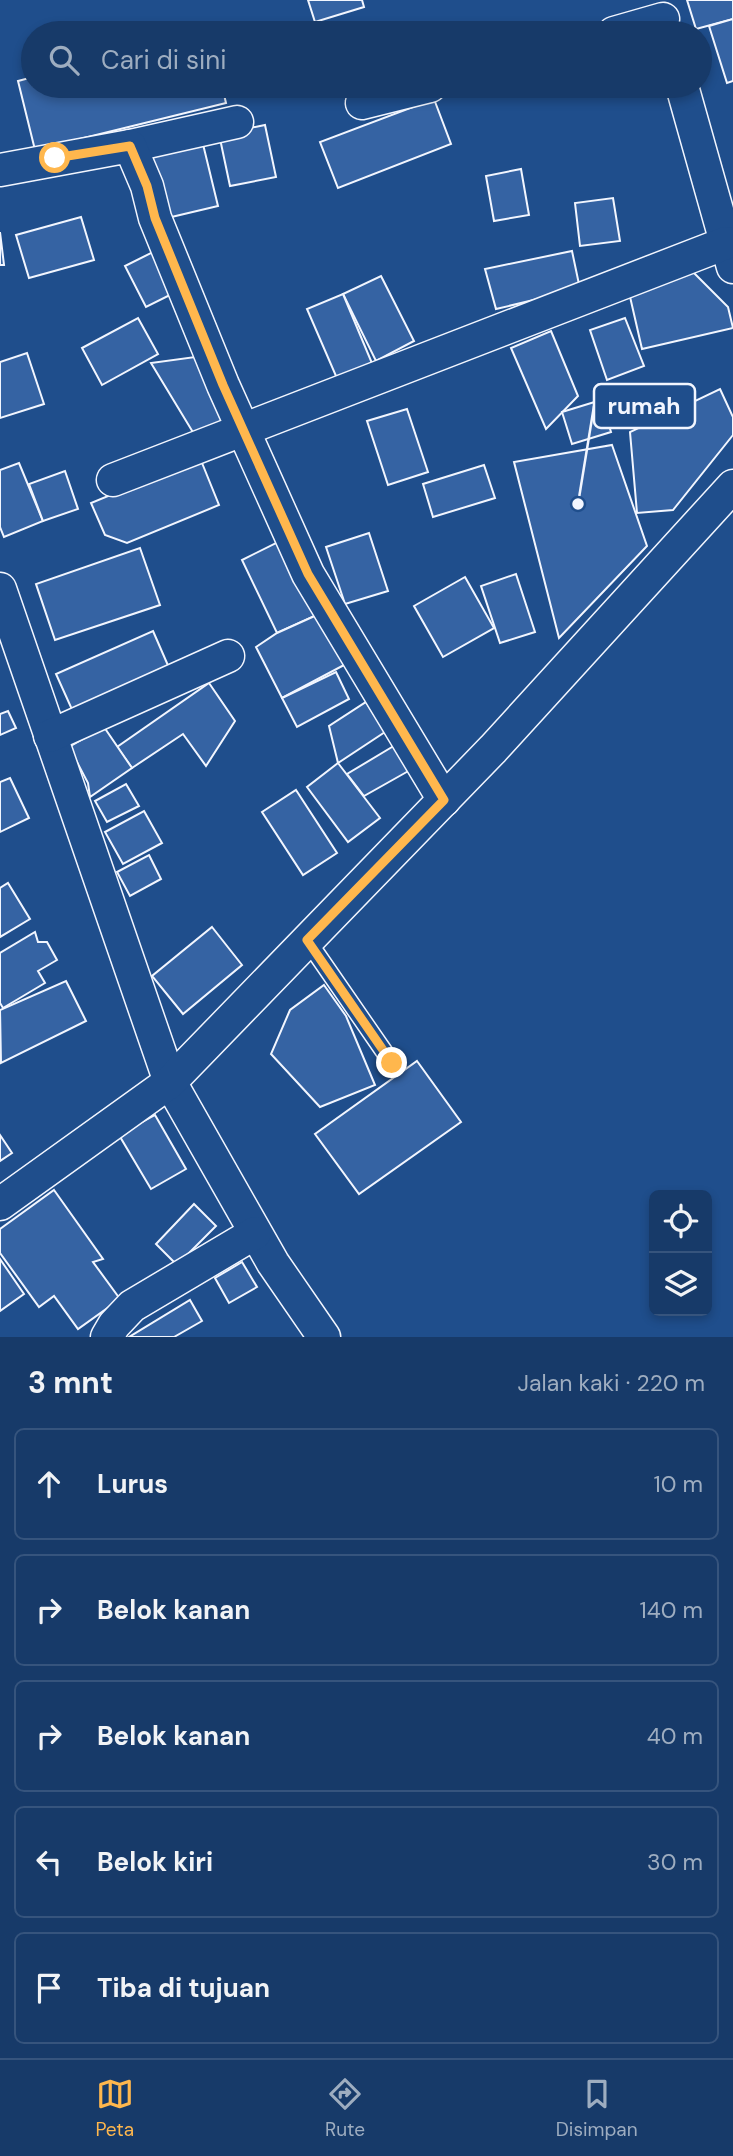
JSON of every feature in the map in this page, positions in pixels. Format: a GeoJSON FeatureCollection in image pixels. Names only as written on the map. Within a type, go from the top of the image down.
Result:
{"type":"FeatureCollection","features":[{"type":"Feature","properties":{"kind":"street"},"geometry":{"type":"LineString","coordinates":[[362,103],[382,98]]}},
{"type":"Feature","properties":{"kind":"street"},"geometry":{"type":"LineString","coordinates":[[113,480],[243,430],[730,255],[685,98]]}},
{"type":"Feature","properties":{"kind":"street"},"geometry":{"type":"LineString","coordinates":[[0,170],[130,146],[236,122]]}},
{"type":"Feature","properties":{"kind":"street"},"geometry":{"type":"LineString","coordinates":[[130,146],[147,186],[155,218],[243,430],[308,574],[444,800]]}},
{"type":"Feature","properties":{"kind":"street"},"geometry":{"type":"LineString","coordinates":[[0,1204],[170,1082],[444,800],[733,486]]}},
{"type":"Feature","properties":{"kind":"street"},"geometry":{"type":"LineString","coordinates":[[0,589],[170,1082],[272,1263],[324,1337]]}},
{"type":"Feature","properties":{"kind":"street"},"geometry":{"type":"LineString","coordinates":[[50,736],[228,656]]}},
{"type":"Feature","properties":{"kind":"street"},"geometry":{"type":"LineString","coordinates":[[107,1337],[132,1306],[255,1233]]}},
{"type":"Feature","properties":{"kind":"lane"},"geometry":{"type":"LineString","coordinates":[[307,940],[392,1063]]}},
{"type":"Feature","properties":{"kind":"building"},"geometry":{"type":"Polygon","coordinates":[[[308,0],[362,0],[364,7],[315,21],[308,0]]]}},
{"type":"Feature","properties":{"kind":"building"},"geometry":{"type":"Polygon","coordinates":[[[687,0],[733,0],[733,19],[712,25],[712,21],[694,21],[687,0]]]}},
{"type":"Feature","properties":{"kind":"building"},"geometry":{"type":"Polygon","coordinates":[[[733,19],[733,81],[727,83],[712,36],[712,25],[733,19]]]}},
{"type":"Feature","properties":{"kind":"building"},"geometry":{"type":"Polygon","coordinates":[[[22,98],[225,98],[226,103],[35,150],[22,98]]]}},
{"type":"Feature","properties":{"kind":"building"},"geometry":{"type":"Polygon","coordinates":[[[434,99],[451,144],[338,188],[320,142],[434,99]]]}},
{"type":"Feature","properties":{"kind":"building"},"geometry":{"type":"Polygon","coordinates":[[[265,125],[276,177],[230,186],[219,134],[265,125]]]}},
{"type":"Feature","properties":{"kind":"building"},"geometry":{"type":"Polygon","coordinates":[[[202,140],[218,206],[163,219],[148,153],[202,140]]]}},
{"type":"Feature","properties":{"kind":"building"},"geometry":{"type":"Polygon","coordinates":[[[521,169],[529,215],[494,221],[486,176],[521,169]]]}},
{"type":"Feature","properties":{"kind":"building"},"geometry":{"type":"Polygon","coordinates":[[[613,198],[620,241],[580,246],[575,203],[613,198]]]}},
{"type":"Feature","properties":{"kind":"building"},"geometry":{"type":"Polygon","coordinates":[[[81,217],[94,260],[29,278],[16,235],[81,217]]]}},
{"type":"Feature","properties":{"kind":"building"},"geometry":{"type":"Polygon","coordinates":[[[0,232],[4,265],[0,265],[0,232]]]}},
{"type":"Feature","properties":{"kind":"building"},"geometry":{"type":"Polygon","coordinates":[[[159,249],[180,290],[146,307],[125,266],[159,249]]]}},
{"type":"Feature","properties":{"kind":"building"},"geometry":{"type":"Polygon","coordinates":[[[572,251],[580,289],[496,309],[485,269],[572,251]]]}},
{"type":"Feature","properties":{"kind":"building"},"geometry":{"type":"Polygon","coordinates":[[[693,272],[728,307],[733,328],[642,349],[628,288],[693,272]]]}},
{"type":"Feature","properties":{"kind":"building"},"geometry":{"type":"Polygon","coordinates":[[[381,276],[414,341],[376,361],[343,294],[381,276]]]}},
{"type":"Feature","properties":{"kind":"building"},"geometry":{"type":"Polygon","coordinates":[[[343,294],[374,368],[339,383],[307,309],[343,294]]]}},
{"type":"Feature","properties":{"kind":"building"},"geometry":{"type":"Polygon","coordinates":[[[138,318],[158,354],[102,385],[82,348],[138,318]]]}},
{"type":"Feature","properties":{"kind":"building"},"geometry":{"type":"Polygon","coordinates":[[[625,318],[644,366],[607,380],[590,330],[625,318]]]}},
{"type":"Feature","properties":{"kind":"building"},"geometry":{"type":"Polygon","coordinates":[[[551,331],[578,396],[546,429],[511,348],[551,331]]]}},
{"type":"Feature","properties":{"kind":"building"},"geometry":{"type":"Polygon","coordinates":[[[27,353],[44,404],[0,418],[0,362],[27,353]]]}},
{"type":"Feature","properties":{"kind":"building"},"geometry":{"type":"Polygon","coordinates":[[[195,357],[229,429],[194,434],[151,363],[195,357]]]}},
{"type":"Feature","properties":{"kind":"building"},"geometry":{"type":"Polygon","coordinates":[[[720,389],[733,417],[733,435],[673,510],[637,513],[630,432],[720,389]]]}},
{"type":"Feature","properties":{"kind":"building"},"geometry":{"type":"Polygon","coordinates":[[[601,400],[611,432],[572,444],[562,412],[601,400]]]}},
{"type":"Feature","properties":{"kind":"building"},"geometry":{"type":"Polygon","coordinates":[[[407,409],[428,472],[388,485],[367,421],[407,409]]]}},
{"type":"Feature","properties":{"kind":"building"},"geometry":{"type":"Polygon","coordinates":[[[612,445],[647,546],[559,638],[514,462],[612,445]]]}},
{"type":"Feature","properties":{"kind":"building"},"geometry":{"type":"Polygon","coordinates":[[[200,458],[219,505],[127,543],[105,535],[91,503],[200,458]]]}},
{"type":"Feature","properties":{"kind":"building"},"geometry":{"type":"Polygon","coordinates":[[[19,463],[43,521],[4,537],[0,527],[0,470],[19,463]]]}},
{"type":"Feature","properties":{"kind":"building"},"geometry":{"type":"Polygon","coordinates":[[[484,465],[495,498],[433,517],[423,484],[484,465]]]}},
{"type":"Feature","properties":{"kind":"building"},"geometry":{"type":"Polygon","coordinates":[[[65,471],[78,509],[43,521],[29,484],[65,471]]]}},
{"type":"Feature","properties":{"kind":"building"},"geometry":{"type":"Polygon","coordinates":[[[369,533],[388,591],[345,604],[326,547],[369,533]]]}},
{"type":"Feature","properties":{"kind":"building"},"geometry":{"type":"Polygon","coordinates":[[[284,539],[319,614],[277,633],[242,560],[284,539]]]}},
{"type":"Feature","properties":{"kind":"building"},"geometry":{"type":"Polygon","coordinates":[[[140,548],[160,605],[55,640],[36,584],[140,548]]]}},
{"type":"Feature","properties":{"kind":"building"},"geometry":{"type":"Polygon","coordinates":[[[516,574],[535,632],[500,643],[481,586],[516,574]]]}},
{"type":"Feature","properties":{"kind":"building"},"geometry":{"type":"Polygon","coordinates":[[[465,577],[494,628],[443,657],[414,606],[465,577]]]}},
{"type":"Feature","properties":{"kind":"building"},"geometry":{"type":"Polygon","coordinates":[[[319,614],[346,664],[282,698],[256,647],[277,633],[319,614]]]}},
{"type":"Feature","properties":{"kind":"building"},"geometry":{"type":"Polygon","coordinates":[[[153,631],[170,670],[74,714],[56,674],[153,631]]]}},
{"type":"Feature","properties":{"kind":"building"},"geometry":{"type":"Polygon","coordinates":[[[336,672],[349,699],[297,727],[282,698],[336,672]]]}},
{"type":"Feature","properties":{"kind":"building"},"geometry":{"type":"Polygon","coordinates":[[[209,683],[235,721],[206,766],[183,734],[132,768],[117,747],[209,683]]]}},
{"type":"Feature","properties":{"kind":"building"},"geometry":{"type":"Polygon","coordinates":[[[366,702],[385,732],[338,763],[329,726],[366,702]]]}},
{"type":"Feature","properties":{"kind":"building"},"geometry":{"type":"Polygon","coordinates":[[[8,711],[16,728],[0,735],[0,714],[8,711]]]}},
{"type":"Feature","properties":{"kind":"building"},"geometry":{"type":"Polygon","coordinates":[[[104,727],[132,768],[90,797],[88,783],[69,747],[104,727]]]}},
{"type":"Feature","properties":{"kind":"building"},"geometry":{"type":"Polygon","coordinates":[[[397,744],[412,769],[364,796],[347,774],[397,744]]]}},
{"type":"Feature","properties":{"kind":"building"},"geometry":{"type":"Polygon","coordinates":[[[338,763],[380,818],[348,842],[307,787],[338,763]]]}},
{"type":"Feature","properties":{"kind":"building"},"geometry":{"type":"Polygon","coordinates":[[[10,778],[29,818],[0,832],[0,782],[10,778]]]}},
{"type":"Feature","properties":{"kind":"building"},"geometry":{"type":"Polygon","coordinates":[[[126,784],[139,806],[107,822],[95,801],[126,784]]]}},
{"type":"Feature","properties":{"kind":"building"},"geometry":{"type":"Polygon","coordinates":[[[296,790],[337,853],[303,875],[262,812],[296,790]]]}},
{"type":"Feature","properties":{"kind":"building"},"geometry":{"type":"Polygon","coordinates":[[[144,811],[162,843],[123,864],[105,832],[144,811]]]}},
{"type":"Feature","properties":{"kind":"building"},"geometry":{"type":"Polygon","coordinates":[[[149,855],[161,879],[130,896],[117,872],[149,855]]]}},
{"type":"Feature","properties":{"kind":"building"},"geometry":{"type":"Polygon","coordinates":[[[8,883],[30,919],[0,937],[0,888],[8,883]]]}},
{"type":"Feature","properties":{"kind":"building"},"geometry":{"type":"Polygon","coordinates":[[[212,927],[242,965],[183,1014],[152,976],[212,927]]]}},
{"type":"Feature","properties":{"kind":"building"},"geometry":{"type":"Polygon","coordinates":[[[35,932],[38,942],[47,942],[57,960],[38,971],[45,983],[3,1008],[0,1003],[0,953],[35,932]]]}},
{"type":"Feature","properties":{"kind":"building"},"geometry":{"type":"Polygon","coordinates":[[[66,981],[86,1021],[1,1063],[0,1010],[66,981]]]}},
{"type":"Feature","properties":{"kind":"building"},"geometry":{"type":"Polygon","coordinates":[[[324,985],[346,1016],[375,1085],[320,1107],[271,1054],[290,1010],[324,985]]]}},
{"type":"Feature","properties":{"kind":"building"},"geometry":{"type":"Polygon","coordinates":[[[417,1061],[461,1122],[359,1194],[315,1134],[417,1061]]]}},
{"type":"Feature","properties":{"kind":"building"},"geometry":{"type":"Polygon","coordinates":[[[155,1115],[186,1169],[151,1189],[119,1135],[155,1115]]]}},
{"type":"Feature","properties":{"kind":"building"},"geometry":{"type":"Polygon","coordinates":[[[0,1135],[12,1153],[0,1161],[0,1135]]]}},
{"type":"Feature","properties":{"kind":"building"},"geometry":{"type":"Polygon","coordinates":[[[54,1190],[103,1259],[93,1262],[120,1299],[78,1329],[54,1296],[39,1307],[0,1253],[0,1229],[54,1190]]]}},
{"type":"Feature","properties":{"kind":"building"},"geometry":{"type":"Polygon","coordinates":[[[194,1204],[216,1226],[177,1265],[156,1244],[194,1204]]]}},
{"type":"Feature","properties":{"kind":"building"},"geometry":{"type":"Polygon","coordinates":[[[0,1259],[24,1294],[0,1311],[0,1259]]]}},
{"type":"Feature","properties":{"kind":"building"},"geometry":{"type":"Polygon","coordinates":[[[242,1262],[257,1287],[229,1303],[215,1278],[242,1262]]]}},
{"type":"Feature","properties":{"kind":"building"},"geometry":{"type":"Polygon","coordinates":[[[190,1300],[202,1321],[174,1337],[129,1337],[190,1300]]]}},
{"type":"Feature","properties":{"kind":"place","name":"rumah"},"geometry":{"type":"Point","coordinates":[578,504]}},
{"type":"Feature","properties":{"kind":"route"},"geometry":{"type":"LineString","coordinates":[[55,158],[130,146],[147,186],[155,218],[223,385],[308,574],[444,800],[307,940],[392,1063]]}}]}
